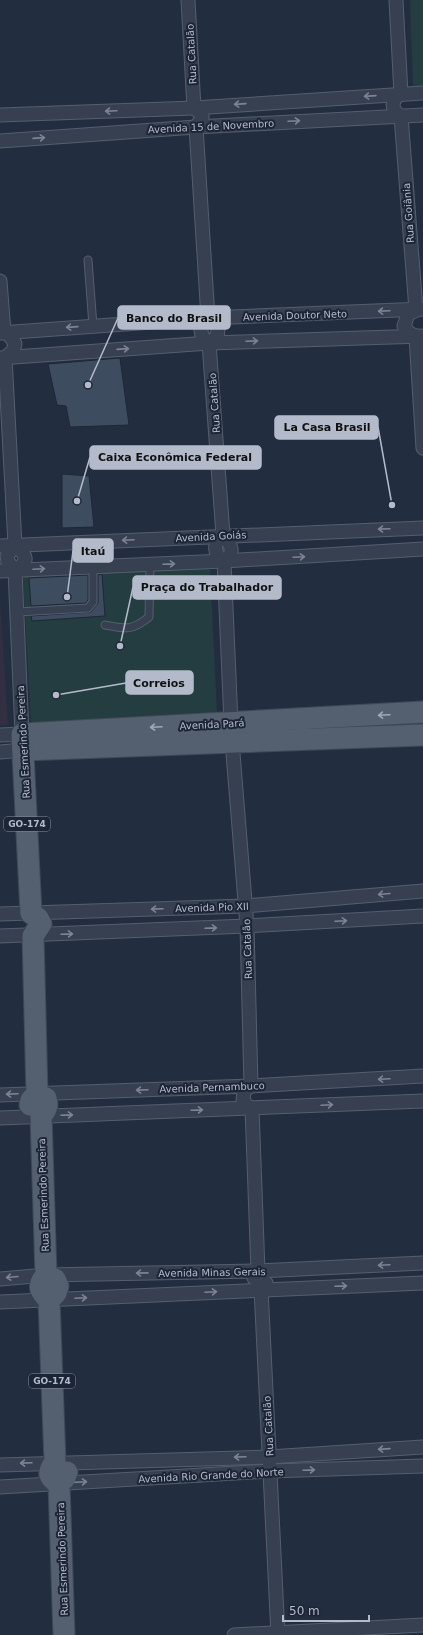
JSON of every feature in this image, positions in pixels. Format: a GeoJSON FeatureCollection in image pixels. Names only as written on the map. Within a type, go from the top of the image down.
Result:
{"type":"FeatureCollection","features":[{"type":"Feature","properties":{"kind":"main road","name":"Avenida Pará"},"geometry":{"type":"LineString","coordinates":[[23,742],[232,732],[423,712]]}},
{"type":"Feature","properties":{"kind":"main road","name":"Avenida Pará"},"geometry":{"type":"LineString","coordinates":[[232,732],[423,735]]}},
{"type":"Feature","properties":{"kind":"main road","name":"Rua Esmerindo Pereira"},"geometry":{"type":"LineString","coordinates":[[23,742],[31,913],[38,918],[41,924],[33,936],[37,1094],[31,1100],[30,1105],[32,1111],[41,1116],[46,1274]]}},
{"type":"Feature","properties":{"kind":"main road"},"geometry":{"type":"LineString","coordinates":[[46,1274],[55,1278],[58,1286],[56,1292],[48,1300]]}},
{"type":"Feature","properties":{"kind":"main road","name":"GO-174"},"geometry":{"type":"LineString","coordinates":[[48,1300],[55,1462]]}},
{"type":"Feature","properties":{"kind":"main road","name":"Rua Esmerindo Pereira"},"geometry":{"type":"LineString","coordinates":[[55,1462],[64,1465],[67,1472],[59,1484],[64,1635]]}},
{"type":"Feature","properties":{"kind":"street","name":"Rua Catalão"},"geometry":{"type":"LineString","coordinates":[[188,0],[194,108],[202,114],[201,122],[196,127],[208,318],[215,322],[218,330],[216,338],[209,343],[224,535],[217,540],[215,548],[217,556],[224,561],[232,732],[247,926],[251,1086],[258,1090],[261,1097],[258,1104],[252,1108],[258,1271],[254,1277],[254,1281],[261,1289],[278,1634]]}},
{"type":"Feature","properties":{"kind":"street","name":"Rua Goiânia"},"geometry":{"type":"LineString","coordinates":[[396,0],[401,94],[395,98],[393,104],[395,111],[401,116],[421,311]]}},
{"type":"Feature","properties":{"kind":"street","name":"Avenida 15 de Novembro"},"geometry":{"type":"LineString","coordinates":[[0,115],[194,108],[423,93]]}},
{"type":"Feature","properties":{"kind":"street","name":"Avenida 15 de Novembro"},"geometry":{"type":"LineString","coordinates":[[0,141],[196,127],[423,115]]}},
{"type":"Feature","properties":{"kind":"street"},"geometry":{"type":"LineString","coordinates":[[0,281],[1,333],[11,337],[15,344],[13,351],[2,357]]}},
{"type":"Feature","properties":{"kind":"street","name":"Avenida Doutor Neto"},"geometry":{"type":"LineString","coordinates":[[1,333],[208,318],[421,311]]}},
{"type":"Feature","properties":{"kind":"street"},"geometry":{"type":"LineString","coordinates":[[421,311],[408,314],[404,326],[409,333],[421,336]]}},
{"type":"Feature","properties":{"kind":"street"},"geometry":{"type":"LineString","coordinates":[[2,357],[209,343],[421,336]]}},
{"type":"Feature","properties":{"kind":"street"},"geometry":{"type":"LineString","coordinates":[[421,336],[423,448]]}},
{"type":"Feature","properties":{"kind":"street"},"geometry":{"type":"LineString","coordinates":[[2,357],[15,545],[24,552],[26,558],[24,563],[15,570]]}},
{"type":"Feature","properties":{"kind":"street"},"geometry":{"type":"LineString","coordinates":[[423,528],[418,536],[419,543],[423,548]]}},
{"type":"Feature","properties":{"kind":"street","name":"Avenida Goiás"},"geometry":{"type":"LineString","coordinates":[[0,546],[224,535],[423,528]]}},
{"type":"Feature","properties":{"kind":"street"},"geometry":{"type":"LineString","coordinates":[[0,571],[224,561],[423,548]]}},
{"type":"Feature","properties":{"kind":"street","name":"Rua Esmerindo Pereira"},"geometry":{"type":"LineString","coordinates":[[15,570],[23,742]]}},
{"type":"Feature","properties":{"kind":"street","name":"Avenida Pará"},"geometry":{"type":"LineString","coordinates":[[0,735],[23,742]]}},
{"type":"Feature","properties":{"kind":"street","name":"Avenida Pará"},"geometry":{"type":"LineString","coordinates":[[0,752],[23,742]]}},
{"type":"Feature","properties":{"kind":"street","name":"Avenida Pio XII"},"geometry":{"type":"LineString","coordinates":[[0,914],[245,906],[423,891]]}},
{"type":"Feature","properties":{"kind":"street","name":"Avenida Pio XII"},"geometry":{"type":"LineString","coordinates":[[0,936],[33,936],[247,926],[423,916]]}},
{"type":"Feature","properties":{"kind":"street","name":"Avenida Pernambuco"},"geometry":{"type":"LineString","coordinates":[[0,1095],[251,1086],[423,1076]]}},
{"type":"Feature","properties":{"kind":"street"},"geometry":{"type":"LineString","coordinates":[[0,1118],[423,1101]]}},
{"type":"Feature","properties":{"kind":"street","name":"Avenida Minas Gerais"},"geometry":{"type":"LineString","coordinates":[[0,1279],[46,1274],[258,1271],[423,1263]]}},
{"type":"Feature","properties":{"kind":"street","name":"Avenida Minas Gerais"},"geometry":{"type":"LineString","coordinates":[[0,1302],[261,1289],[423,1283]]}},
{"type":"Feature","properties":{"kind":"street","name":"Avenida Rio Grande do Norte"},"geometry":{"type":"LineString","coordinates":[[0,1465],[55,1462],[269,1457],[423,1447]]}},
{"type":"Feature","properties":{"kind":"street","name":"Avenida Rio Grande do Norte"},"geometry":{"type":"LineString","coordinates":[[0,1487],[270,1471],[423,1466]]}},
{"type":"Feature","properties":{"kind":"street"},"geometry":{"type":"LineString","coordinates":[[234,1635],[278,1634],[423,1625]]}},
{"type":"Feature","properties":{"kind":"lane"},"geometry":{"type":"LineString","coordinates":[[88,260],[93,326]]}},
{"type":"Feature","properties":{"kind":"lane"},"geometry":{"type":"LineString","coordinates":[[104,625],[126,629],[138,626],[149,617],[150,564]]}},
{"type":"Feature","properties":{"kind":"lane"},"geometry":{"type":"LineString","coordinates":[[17,612],[88,608],[93,602],[93,567]]}},
{"type":"Feature","properties":{"kind":"shaded area"},"geometry":{"type":"Polygon","coordinates":[[[0,600],[8,725],[0,725],[0,600]]]}},
{"type":"Feature","properties":{"kind":"green space"},"geometry":{"type":"Polygon","coordinates":[[[410,0],[423,0],[423,86],[413,86],[410,0]]]}},
{"type":"Feature","properties":{"kind":"green space"},"geometry":{"type":"Polygon","coordinates":[[[207,567],[210,570],[217,713],[36,727],[31,721],[23,578],[26,576],[207,567]]]}},
{"type":"Feature","properties":{"kind":"building"},"geometry":{"type":"Polygon","coordinates":[[[120,358],[129,425],[70,427],[66,406],[57,405],[48,364],[120,358]]]}},
{"type":"Feature","properties":{"kind":"building"},"geometry":{"type":"Polygon","coordinates":[[[62,474],[89,476],[94,527],[62,528],[62,474]]]}},
{"type":"Feature","properties":{"kind":"building"},"geometry":{"type":"Polygon","coordinates":[[[102,574],[105,616],[32,621],[31,616],[91,612],[98,603],[98,575],[102,574]]]}},
{"type":"Feature","properties":{"kind":"building"},"geometry":{"type":"Polygon","coordinates":[[[88,575],[88,600],[86,603],[31,606],[29,578],[88,575]]]}},
{"type":"Feature","properties":{"kind":"place","name":"Banco do Brasil"},"geometry":{"type":"Point","coordinates":[88,385]}},
{"type":"Feature","properties":{"kind":"place","name":"Caixa Econômica Federal"},"geometry":{"type":"Point","coordinates":[77,501]}},
{"type":"Feature","properties":{"kind":"place","name":"La Casa Brasil"},"geometry":{"type":"Point","coordinates":[392,505]}},
{"type":"Feature","properties":{"kind":"place","name":"Itaú"},"geometry":{"type":"Point","coordinates":[67,597]}},
{"type":"Feature","properties":{"kind":"place","name":"Praça do Trabalhador"},"geometry":{"type":"Point","coordinates":[120,646]}},
{"type":"Feature","properties":{"kind":"place","name":"Correios"},"geometry":{"type":"Point","coordinates":[56,695]}}]}
